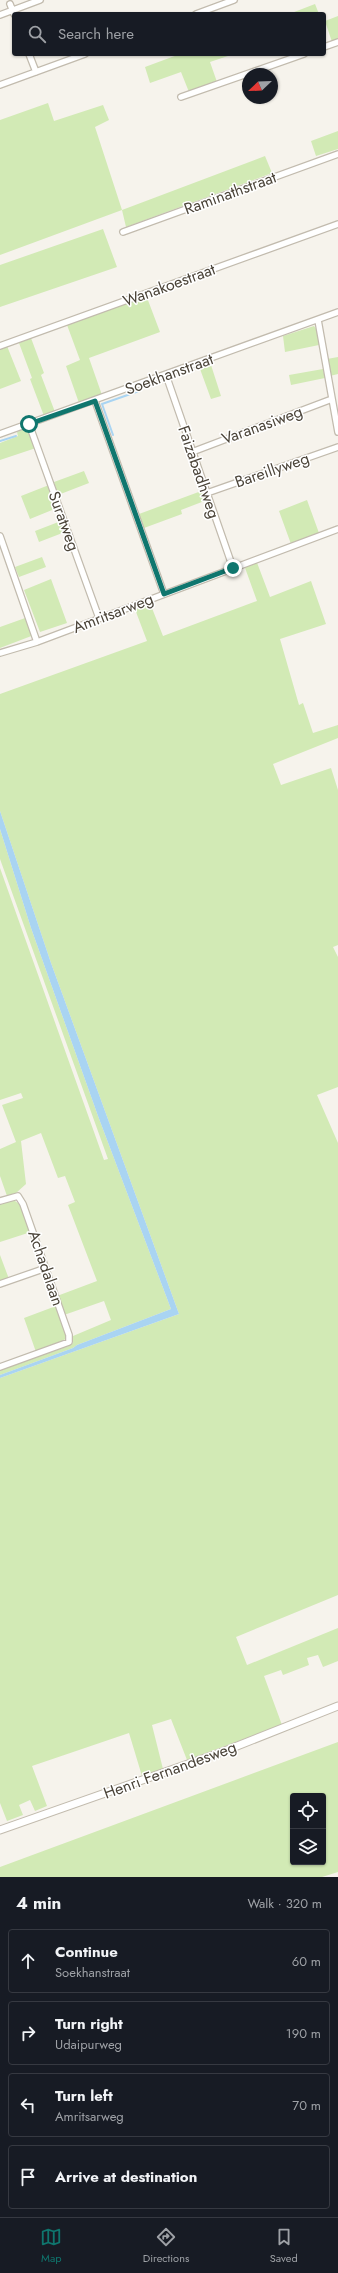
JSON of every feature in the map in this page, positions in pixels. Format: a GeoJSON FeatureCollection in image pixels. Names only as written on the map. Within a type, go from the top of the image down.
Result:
{"type":"FeatureCollection","features":[{"type":"Feature","properties":{"kind":"street"},"geometry":{"type":"LineString","coordinates":[[10,4],[13,12],[40,0]]}},
{"type":"Feature","properties":{"kind":"street"},"geometry":{"type":"LineString","coordinates":[[201,12],[234,0]]}},
{"type":"Feature","properties":{"kind":"street"},"geometry":{"type":"LineString","coordinates":[[0,15],[12,12]]}},
{"type":"Feature","properties":{"kind":"street"},"geometry":{"type":"LineString","coordinates":[[326,46],[338,42]]}},
{"type":"Feature","properties":{"kind":"street"},"geometry":{"type":"LineString","coordinates":[[30,56],[36,72]]}},
{"type":"Feature","properties":{"kind":"street"},"geometry":{"type":"LineString","coordinates":[[0,85],[80,56]]}},
{"type":"Feature","properties":{"kind":"street"},"geometry":{"type":"LineString","coordinates":[[182,97],[298,56]]}},
{"type":"Feature","properties":{"kind":"street","name":"Raminathstraat"},"geometry":{"type":"LineString","coordinates":[[122,232],[338,154]]}},
{"type":"Feature","properties":{"kind":"street","name":"Wanakoestraat"},"geometry":{"type":"LineString","coordinates":[[0,346],[338,224]]}},
{"type":"Feature","properties":{"kind":"street","name":"Soekhanstraat"},"geometry":{"type":"LineString","coordinates":[[0,434],[95,401],[338,312]]}},
{"type":"Feature","properties":{"kind":"street"},"geometry":{"type":"LineString","coordinates":[[318,320],[338,432]]}},
{"type":"Feature","properties":{"kind":"street","name":"Faizabadhweg"},"geometry":{"type":"LineString","coordinates":[[166,375],[233,568]]}},
{"type":"Feature","properties":{"kind":"street","name":"Varanasiweg"},"geometry":{"type":"LineString","coordinates":[[192,452],[332,399]]}},
{"type":"Feature","properties":{"kind":"street"},"geometry":{"type":"LineString","coordinates":[[95,401],[164,594]]}},
{"type":"Feature","properties":{"kind":"street","name":"Suratweg"},"geometry":{"type":"LineString","coordinates":[[29,424],[99,618]]}},
{"type":"Feature","properties":{"kind":"street","name":"Bareillyweg"},"geometry":{"type":"LineString","coordinates":[[207,493],[338,447]]}},
{"type":"Feature","properties":{"kind":"street","name":"Amritsarweg"},"geometry":{"type":"LineString","coordinates":[[0,653],[37,642],[338,529]]}},
{"type":"Feature","properties":{"kind":"street"},"geometry":{"type":"LineString","coordinates":[[0,536],[37,642]]}},
{"type":"Feature","properties":{"kind":"street","name":"Achadalaan"},"geometry":{"type":"LineString","coordinates":[[0,1201],[18,1196],[23,1204],[69,1335],[69,1342],[0,1367]]}},
{"type":"Feature","properties":{"kind":"street"},"geometry":{"type":"LineString","coordinates":[[0,1284],[46,1268]]}},
{"type":"Feature","properties":{"kind":"street","name":"Henri Fernandesweg"},"geometry":{"type":"LineString","coordinates":[[0,1830],[222,1752],[338,1706]]}},
{"type":"Feature","properties":{"kind":"green space"},"geometry":{"type":"Polygon","coordinates":[[[315,4],[318,12],[294,12],[315,4]]]}},
{"type":"Feature","properties":{"kind":"green space"},"geometry":{"type":"Polygon","coordinates":[[[338,16],[338,39],[332,42],[326,24],[326,21],[338,16]]]}},
{"type":"Feature","properties":{"kind":"green space"},"geometry":{"type":"Polygon","coordinates":[[[175,56],[228,56],[210,62],[217,82],[189,92],[181,72],[150,83],[145,67],[175,56]]]}},
{"type":"Feature","properties":{"kind":"green space"},"geometry":{"type":"Polygon","coordinates":[[[48,103],[54,121],[103,105],[109,120],[95,127],[122,210],[0,255],[0,120],[48,103]]]}},
{"type":"Feature","properties":{"kind":"green space"},"geometry":{"type":"Polygon","coordinates":[[[338,131],[338,149],[316,156],[311,141],[338,131]]]}},
{"type":"Feature","properties":{"kind":"green space"},"geometry":{"type":"Polygon","coordinates":[[[265,156],[272,173],[126,227],[122,210],[265,156]]]}},
{"type":"Feature","properties":{"kind":"green space"},"geometry":{"type":"Polygon","coordinates":[[[103,229],[117,267],[0,307],[0,265],[103,229]]]}},
{"type":"Feature","properties":{"kind":"green space"},"geometry":{"type":"Polygon","coordinates":[[[146,295],[160,332],[89,358],[102,395],[79,403],[66,366],[80,360],[67,325],[146,295]]]}},
{"type":"Feature","properties":{"kind":"green space"},"geometry":{"type":"Polygon","coordinates":[[[314,326],[317,330],[319,345],[285,352],[283,336],[314,326]]]}},
{"type":"Feature","properties":{"kind":"green space"},"geometry":{"type":"Polygon","coordinates":[[[31,338],[44,373],[41,375],[55,412],[44,416],[30,379],[32,378],[19,343],[31,338]]]}},
{"type":"Feature","properties":{"kind":"green space"},"geometry":{"type":"Polygon","coordinates":[[[7,346],[21,381],[0,389],[0,349],[7,346]]]}},
{"type":"Feature","properties":{"kind":"green space"},"geometry":{"type":"Polygon","coordinates":[[[338,357],[338,374],[330,376],[327,359],[338,357]]]}},
{"type":"Feature","properties":{"kind":"green space"},"geometry":{"type":"Polygon","coordinates":[[[211,365],[221,396],[211,399],[200,369],[211,365]]]}},
{"type":"Feature","properties":{"kind":"green space"},"geometry":{"type":"Polygon","coordinates":[[[323,369],[325,378],[291,385],[289,375],[323,369]]]}},
{"type":"Feature","properties":{"kind":"green space"},"geometry":{"type":"Polygon","coordinates":[[[27,428],[36,448],[0,460],[0,443],[18,436],[17,432],[27,428]]]}},
{"type":"Feature","properties":{"kind":"green space"},"geometry":{"type":"Polygon","coordinates":[[[84,471],[89,483],[58,495],[54,482],[84,471]]]}},
{"type":"Feature","properties":{"kind":"green space"},"geometry":{"type":"Polygon","coordinates":[[[49,485],[57,508],[30,519],[21,496],[49,485]]]}},
{"type":"Feature","properties":{"kind":"green space"},"geometry":{"type":"Polygon","coordinates":[[[204,490],[207,500],[181,510],[182,514],[144,528],[139,514],[204,490]]]}},
{"type":"Feature","properties":{"kind":"green space"},"geometry":{"type":"Polygon","coordinates":[[[307,500],[319,533],[291,544],[279,511],[307,500]]]}},
{"type":"Feature","properties":{"kind":"green space"},"geometry":{"type":"Polygon","coordinates":[[[61,521],[65,532],[39,542],[35,531],[61,521]]]}},
{"type":"Feature","properties":{"kind":"green space"},"geometry":{"type":"Polygon","coordinates":[[[42,557],[46,567],[19,577],[15,567],[42,557]]]}},
{"type":"Feature","properties":{"kind":"green space"},"geometry":{"type":"Polygon","coordinates":[[[256,560],[270,597],[311,581],[326,624],[280,639],[299,705],[303,703],[313,733],[338,725],[338,738],[273,764],[281,785],[331,768],[338,790],[338,945],[333,947],[338,957],[338,1087],[317,1095],[338,1143],[338,1595],[236,1637],[247,1665],[338,1628],[338,1661],[323,1667],[318,1655],[307,1658],[309,1665],[283,1675],[281,1670],[264,1676],[282,1725],[187,1760],[171,1719],[152,1725],[163,1769],[142,1776],[129,1733],[32,1766],[47,1806],[35,1811],[30,1800],[19,1805],[23,1815],[7,1821],[0,1803],[0,1378],[179,1314],[51,963],[0,811],[0,694],[147,641],[133,604],[148,598],[163,636],[257,601],[244,565],[256,560]]]}},
{"type":"Feature","properties":{"kind":"green space"},"geometry":{"type":"Polygon","coordinates":[[[51,579],[67,623],[40,632],[24,590],[51,579]]]}},
{"type":"Feature","properties":{"kind":"green space"},"geometry":{"type":"Polygon","coordinates":[[[28,617],[34,635],[0,648],[0,627],[28,617]]]}},
{"type":"Feature","properties":{"kind":"green space"},"geometry":{"type":"Polygon","coordinates":[[[0,829],[31,928],[98,1116],[171,1309],[0,1375],[0,1370],[69,1346],[73,1343],[73,1336],[111,1320],[104,1301],[64,1315],[57,1296],[97,1281],[68,1205],[75,1202],[65,1176],[58,1178],[41,1133],[21,1141],[26,1184],[16,1193],[7,1196],[0,1176],[0,1149],[16,1142],[2,1105],[23,1098],[21,1093],[0,1100],[0,868],[104,1160],[108,1159],[0,859],[0,829]]]}},
{"type":"Feature","properties":{"kind":"green space"},"geometry":{"type":"Polygon","coordinates":[[[15,1201],[22,1206],[31,1232],[0,1242],[0,1204],[15,1201]]]}},
{"type":"Feature","properties":{"kind":"green space"},"geometry":{"type":"Polygon","coordinates":[[[0,1255],[9,1279],[0,1282],[0,1255]]]}},
{"type":"Feature","properties":{"kind":"green space"},"geometry":{"type":"Polygon","coordinates":[[[56,1306],[66,1333],[66,1339],[36,1352],[24,1318],[56,1306]]]}},
{"type":"Feature","properties":{"kind":"green space"},"geometry":{"type":"Polygon","coordinates":[[[338,1742],[338,1872],[322,1877],[0,1877],[0,1867],[338,1742]]]}},
{"type":"Feature","properties":{"kind":"water"},"geometry":{"type":"Polygon","coordinates":[[[0,811],[51,963],[179,1314],[0,1378],[0,1375],[171,1309],[98,1116],[31,928],[0,829],[0,811]]]}},
{"type":"Feature","properties":{"kind":"waterway"},"geometry":{"type":"LineString","coordinates":[[113,435],[102,404],[139,391]]}},
{"type":"Feature","properties":{"kind":"waterway"},"geometry":{"type":"LineString","coordinates":[[0,441],[16,436]]}},
{"type":"Feature","properties":{"kind":"route"},"geometry":{"type":"LineString","coordinates":[[29,424],[95,401],[164,594],[233,568]]}}]}
